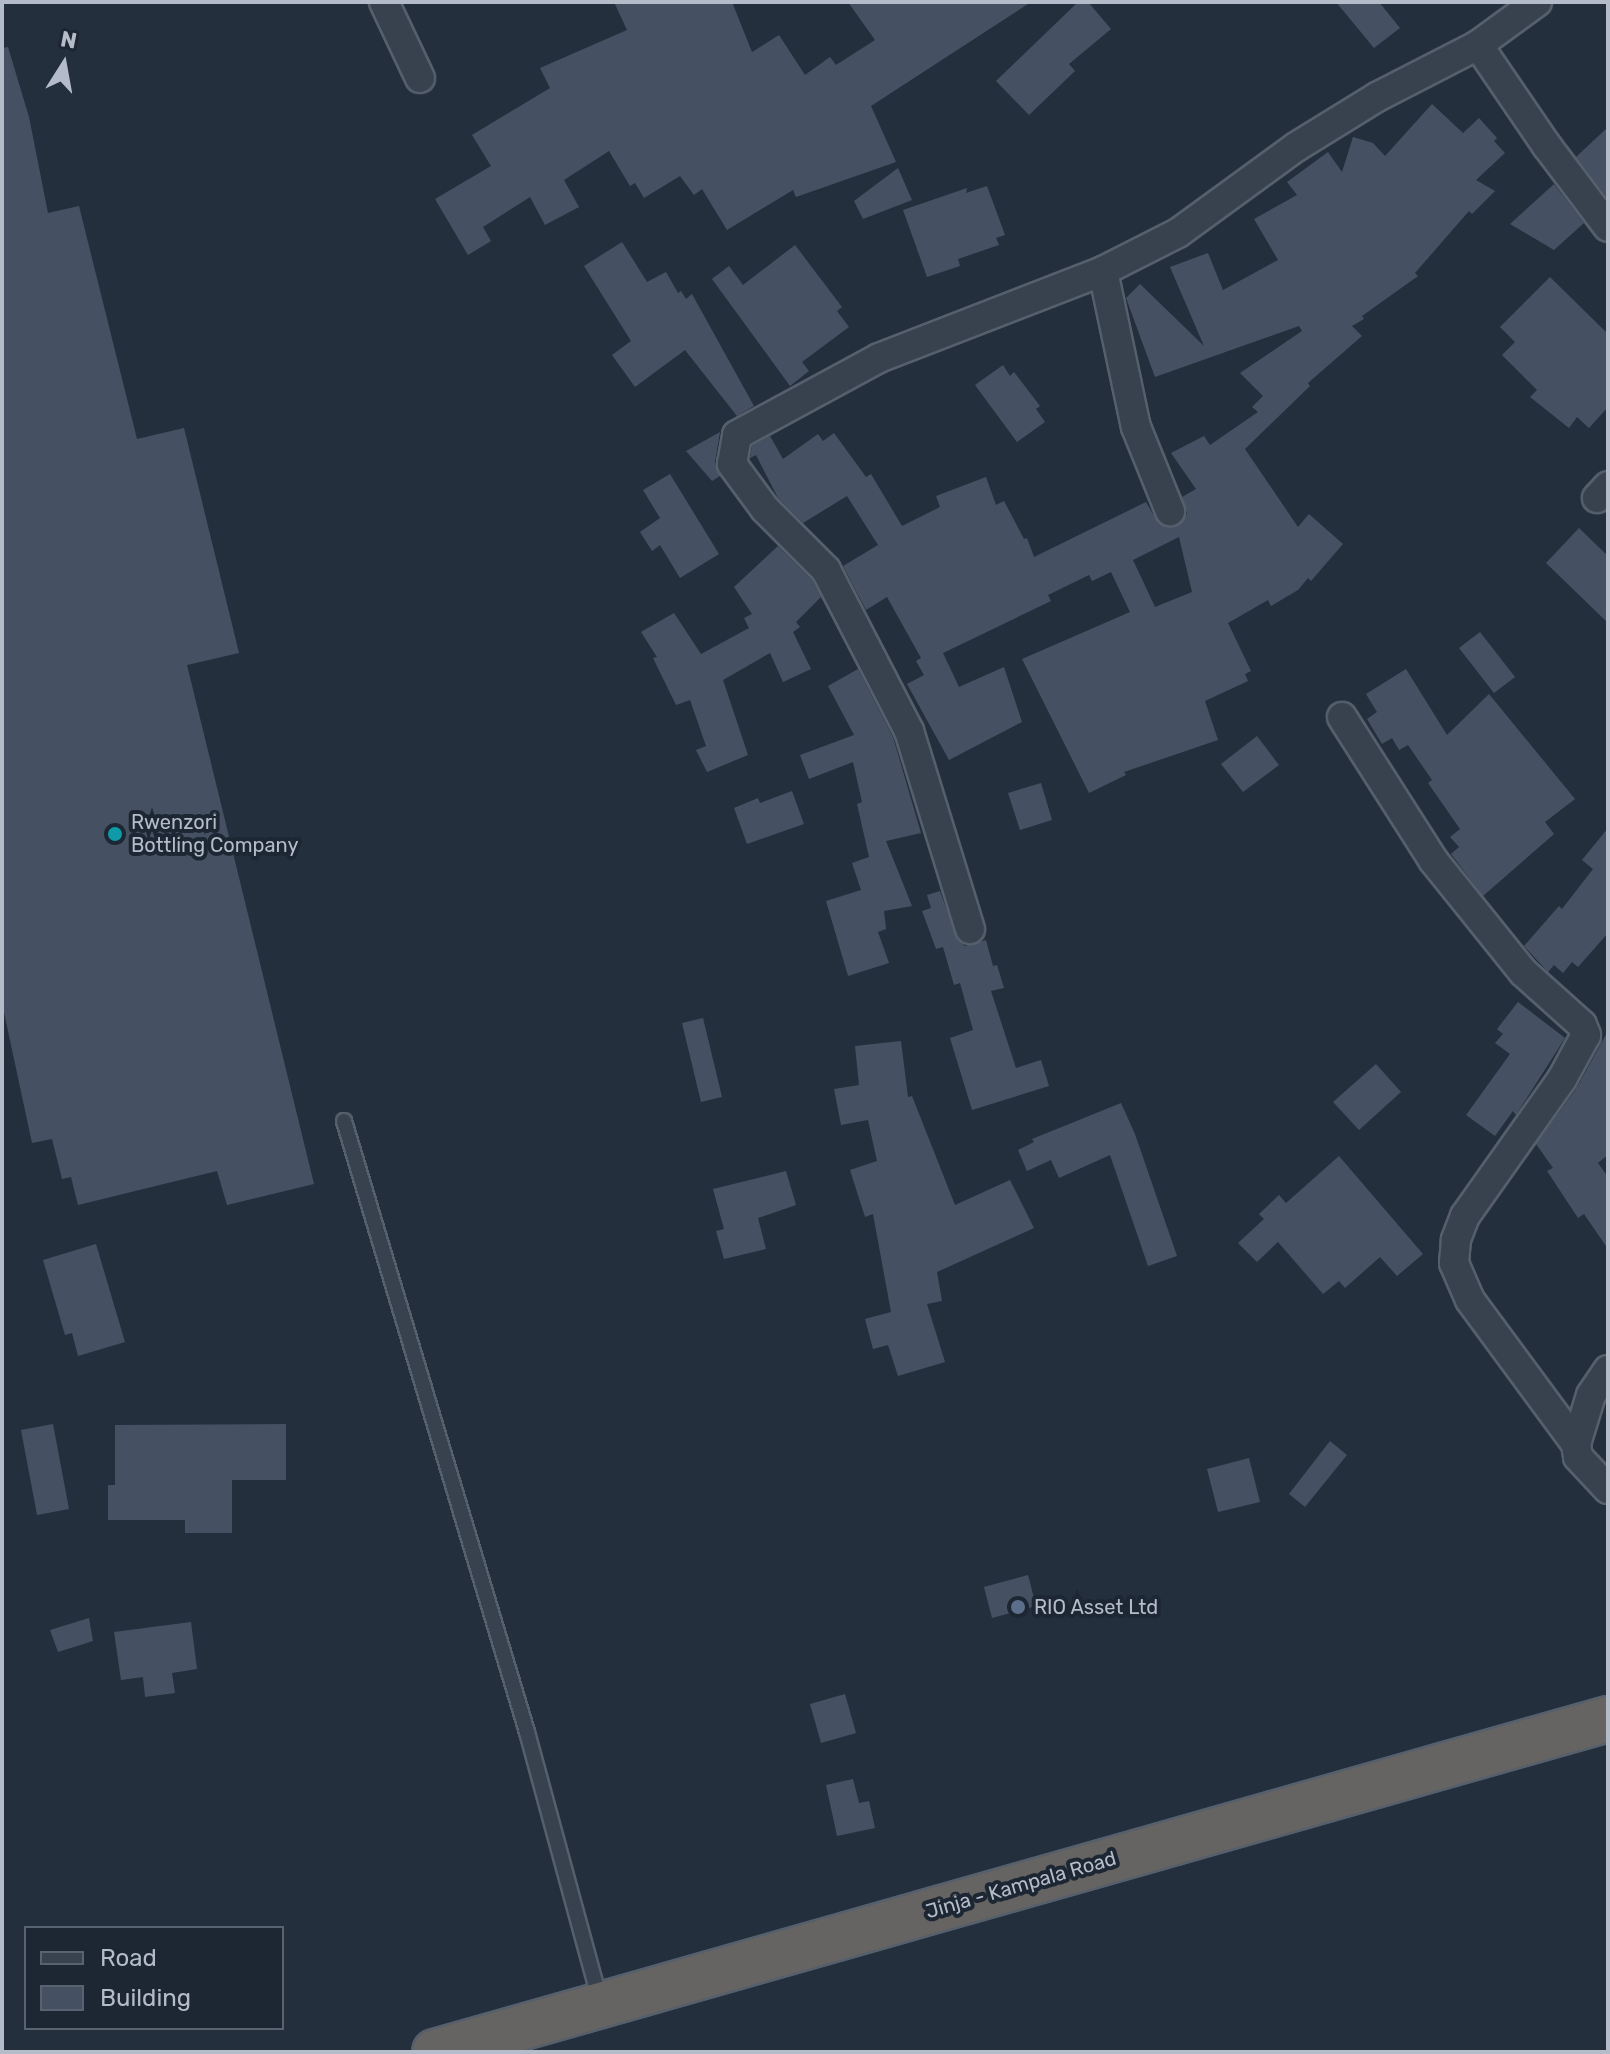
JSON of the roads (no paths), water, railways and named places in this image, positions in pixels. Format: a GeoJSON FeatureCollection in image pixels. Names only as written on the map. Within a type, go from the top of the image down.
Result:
{"type":"FeatureCollection","features":[{"type":"Feature","properties":{"kind":"highway","name":"Jinja - Kampala Road"},"geometry":{"type":"LineString","coordinates":[[435,2052],[1608,1719]]}},
{"type":"Feature","properties":{"kind":"street"},"geometry":{"type":"LineString","coordinates":[[384,2],[420,78]]}},
{"type":"Feature","properties":{"kind":"street"},"geometry":{"type":"LineString","coordinates":[[970,929],[909,731],[826,570],[765,509],[732,464],[737,435],[879,358],[1103,271],[1178,233],[1296,147],[1377,97],[1478,45],[1537,2]]}},
{"type":"Feature","properties":{"kind":"street"},"geometry":{"type":"LineString","coordinates":[[1478,45],[1547,146],[1608,227]]}},
{"type":"Feature","properties":{"kind":"street"},"geometry":{"type":"LineString","coordinates":[[1103,271],[1136,427],[1170,511]]}},
{"type":"Feature","properties":{"kind":"street"},"geometry":{"type":"LineString","coordinates":[[1342,717],[1433,860],[1523,972],[1582,1025],[1586,1035],[1562,1079],[1465,1216],[1456,1240],[1454,1263],[1470,1300],[1576,1444]]}},
{"type":"Feature","properties":{"kind":"street"},"geometry":{"type":"LineString","coordinates":[[1608,1370],[1591,1395],[1576,1444],[1578,1457],[1608,1489]]}},
{"type":"Feature","properties":{"kind":"lane"},"geometry":{"type":"LineString","coordinates":[[344,1121],[527,1732],[601,2004]]}},
{"type":"Feature","properties":{"kind":"place","name":"Rwenzori Bottling Company"},"geometry":{"type":"Point","coordinates":[115,834]}},
{"type":"Feature","properties":{"kind":"place","name":"RIO Asset Ltd"},"geometry":{"type":"Point","coordinates":[1018,1607]}}]}
